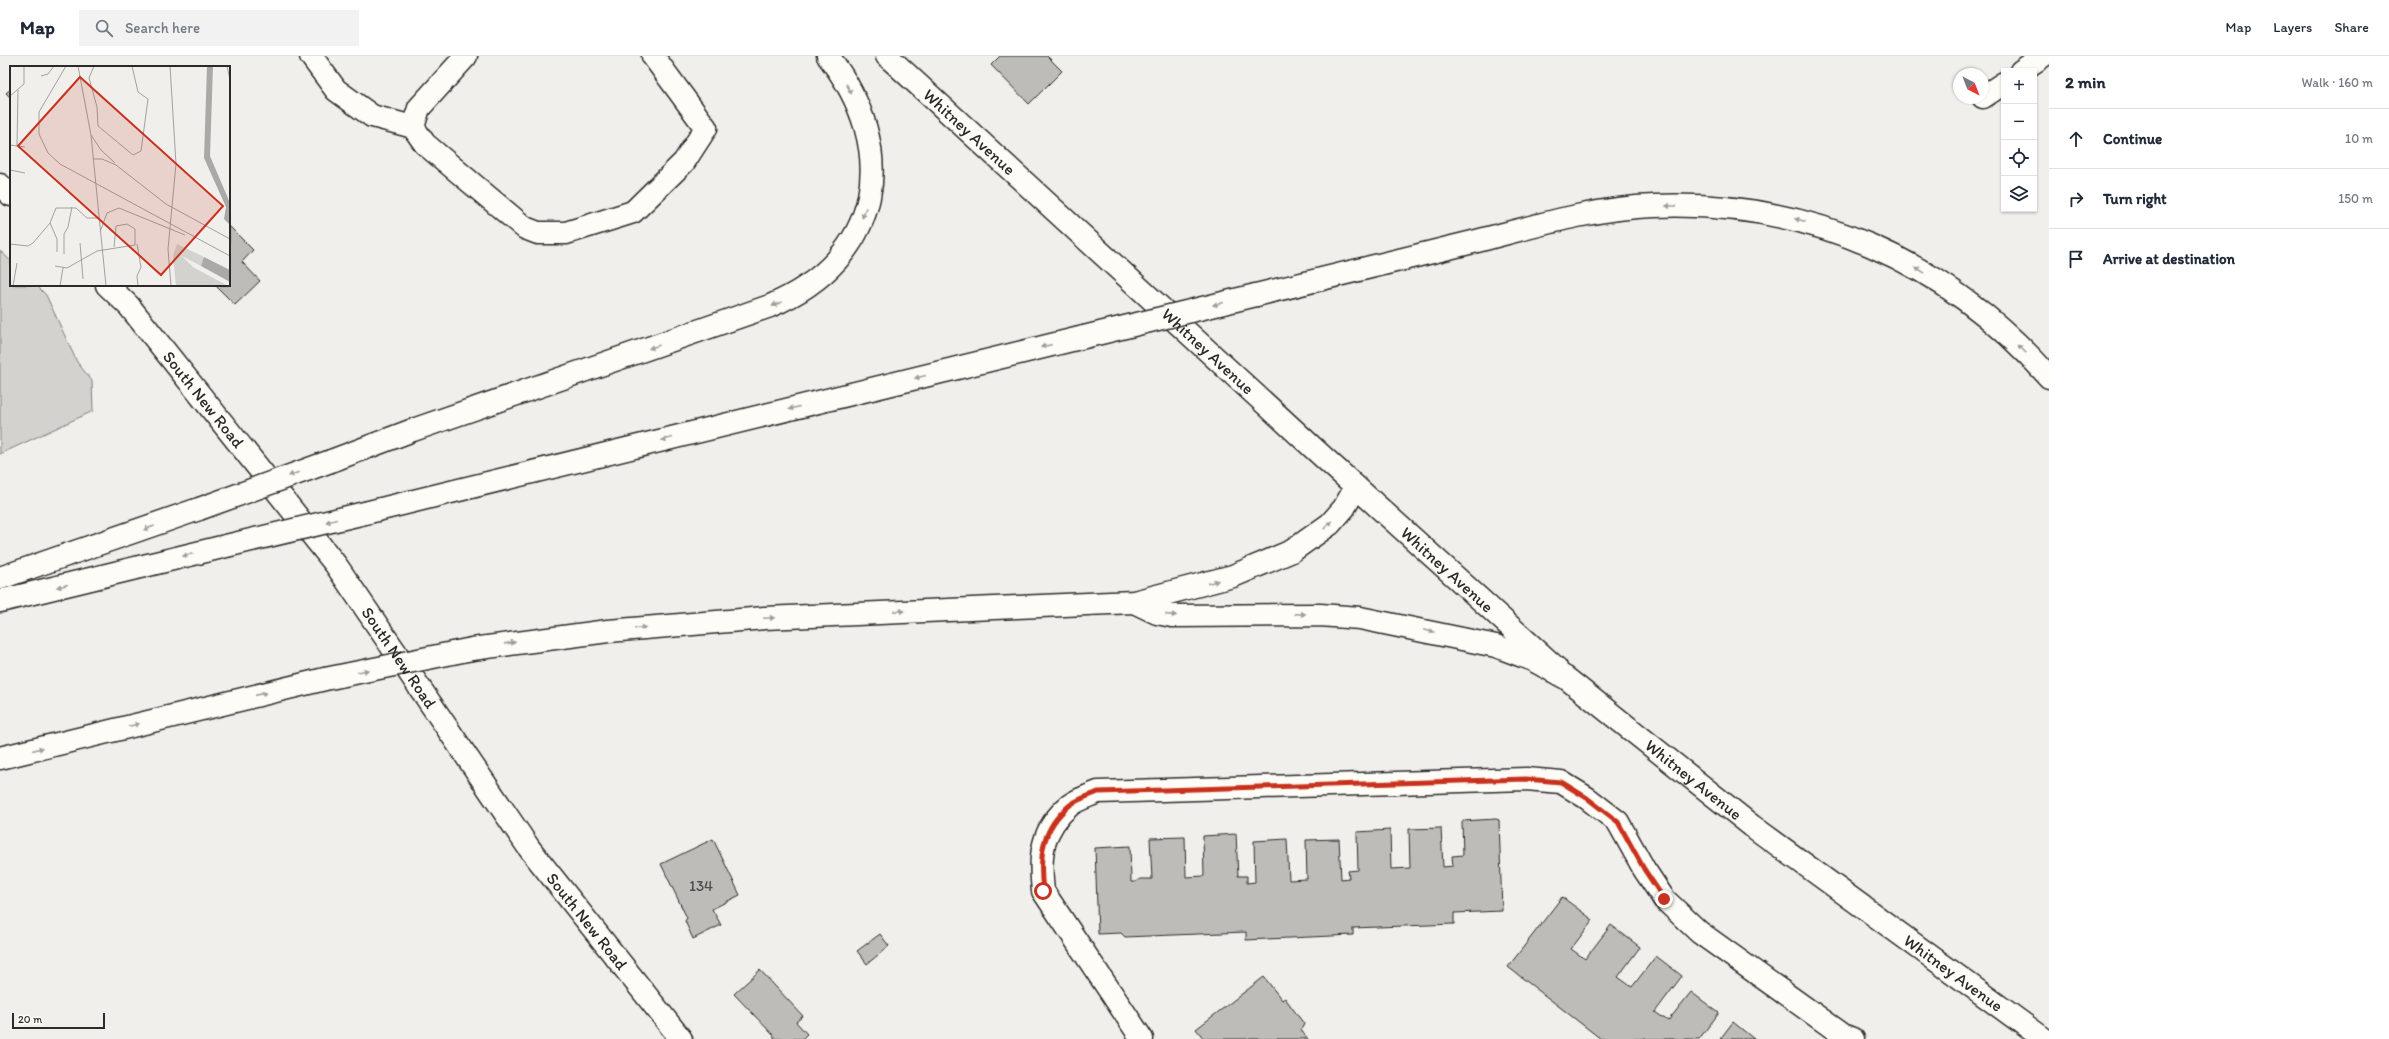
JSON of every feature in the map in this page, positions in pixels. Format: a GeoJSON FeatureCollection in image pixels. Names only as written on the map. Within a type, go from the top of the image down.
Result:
{"type":"FeatureCollection","features":[{"type":"Feature","properties":{"kind":"main road"},"geometry":{"type":"LineString","coordinates":[[311,56],[336,90],[372,116],[413,127],[425,144],[525,228],[538,233],[566,233],[633,212],[684,162],[706,128],[653,56]]}},
{"type":"Feature","properties":{"kind":"main road"},"geometry":{"type":"LineString","coordinates":[[413,127],[419,108],[466,56]]}},
{"type":"Feature","properties":{"kind":"main road"},"geometry":{"type":"LineString","coordinates":[[0,578],[199,509],[421,427],[770,306],[812,285],[838,260],[858,229],[865,211],[872,177],[870,146],[862,116],[842,76],[828,56]]}},
{"type":"Feature","properties":{"kind":"main road"},"geometry":{"type":"LineString","coordinates":[[2025,68],[2043,56]]}},
{"type":"Feature","properties":{"kind":"main road","name":"Whitney Avenue"},"geometry":{"type":"LineString","coordinates":[[893,58],[1356,488],[1581,690],[1752,826],[2044,1039]]}},
{"type":"Feature","properties":{"kind":"main road"},"geometry":{"type":"LineString","coordinates":[[1989,93],[2001,85]]}},
{"type":"Feature","properties":{"kind":"main road"},"geometry":{"type":"LineString","coordinates":[[0,185],[10,194]]}},
{"type":"Feature","properties":{"kind":"main road"},"geometry":{"type":"LineString","coordinates":[[0,601],[1581,216],[1653,206],[1735,209],[1780,216],[1822,226],[1866,242],[1904,260],[1943,284],[1985,316],[2020,346],[2049,377]]}},
{"type":"Feature","properties":{"kind":"main road","name":"South New Road"},"geometry":{"type":"LineString","coordinates":[[108,286],[129,306],[336,565],[529,848],[681,1039]]}},
{"type":"Feature","properties":{"kind":"main road"},"geometry":{"type":"LineString","coordinates":[[0,758],[325,679],[472,649],[608,631],[757,618],[1134,602],[1233,576],[1292,551],[1330,524],[1344,508],[1356,488]]}},
{"type":"Feature","properties":{"kind":"main road"},"geometry":{"type":"LineString","coordinates":[[1134,602],[1156,613],[1172,616],[1320,615],[1405,626],[1476,641],[1514,652],[1549,668],[1581,690]]}},
{"type":"Feature","properties":{"kind":"main road"},"geometry":{"type":"LineString","coordinates":[[1142,1039],[1043,891],[1040,863],[1047,832],[1071,805],[1098,792],[1526,779],[1561,782],[1587,798],[1618,822],[1644,869],[1664,899],[1699,932],[1843,1035],[1853,1039]]}},
{"type":"Feature","properties":{"kind":"shaded area"},"geometry":{"type":"Polygon","coordinates":[[[0,251],[10,260],[10,286],[37,286],[46,295],[77,362],[92,381],[93,411],[0,454],[0,251]]]}},
{"type":"Feature","properties":{"kind":"building"},"geometry":{"type":"Polygon","coordinates":[[[1000,56],[1047,56],[1062,71],[1029,104],[991,65],[1000,56]]]}},
{"type":"Feature","properties":{"kind":"building"},"geometry":{"type":"Polygon","coordinates":[[[10,90],[10,97],[6,93],[10,90]]]}},
{"type":"Feature","properties":{"kind":"building"},"geometry":{"type":"Polygon","coordinates":[[[230,227],[253,250],[242,262],[260,281],[235,305],[216,286],[230,286],[230,227]]]}},
{"type":"Feature","properties":{"kind":"building"},"geometry":{"type":"Polygon","coordinates":[[[1499,820],[1502,911],[1454,913],[1454,924],[1353,928],[1353,935],[1246,940],[1246,932],[1125,937],[1121,933],[1098,934],[1095,848],[1130,846],[1131,882],[1135,882],[1140,879],[1152,879],[1150,838],[1185,837],[1186,877],[1204,876],[1203,836],[1236,834],[1238,876],[1247,876],[1247,883],[1255,882],[1254,841],[1287,839],[1289,880],[1307,879],[1306,840],[1339,839],[1341,879],[1349,878],[1348,871],[1358,870],[1357,832],[1390,830],[1391,869],[1410,868],[1409,829],[1441,828],[1443,867],[1453,866],[1452,856],[1463,855],[1462,821],[1499,820]]]}},
{"type":"Feature","properties":{"kind":"building"},"geometry":{"type":"Polygon","coordinates":[[[713,839],[740,895],[712,909],[721,925],[693,939],[685,921],[687,918],[661,864],[713,839]]]}},
{"type":"Feature","properties":{"kind":"building"},"geometry":{"type":"Polygon","coordinates":[[[1562,897],[1593,920],[1571,949],[1585,959],[1611,925],[1640,947],[1618,977],[1632,987],[1656,956],[1682,976],[1655,1012],[1668,1021],[1691,992],[1719,1013],[1699,1039],[1601,1039],[1508,967],[1562,897]]]}},
{"type":"Feature","properties":{"kind":"building"},"geometry":{"type":"Polygon","coordinates":[[[880,934],[889,946],[867,964],[857,951],[880,934]]]}},
{"type":"Feature","properties":{"kind":"building"},"geometry":{"type":"Polygon","coordinates":[[[760,970],[803,1016],[796,1022],[807,1034],[802,1039],[774,1039],[774,1036],[734,994],[760,970]]]}},
{"type":"Feature","properties":{"kind":"building"},"geometry":{"type":"Polygon","coordinates":[[[1264,977],[1282,1000],[1285,998],[1304,1024],[1301,1030],[1308,1039],[1204,1039],[1196,1029],[1264,977]]]}},
{"type":"Feature","properties":{"kind":"building"},"geometry":{"type":"Polygon","coordinates":[[[1733,1022],[1754,1039],[1720,1039],[1733,1022]]]}},
{"type":"Feature","properties":{"kind":"route"},"geometry":{"type":"LineString","coordinates":[[1043,891],[1040,863],[1047,832],[1071,805],[1098,792],[1526,779],[1561,782],[1587,798],[1618,822],[1644,869],[1664,899]]}}]}
